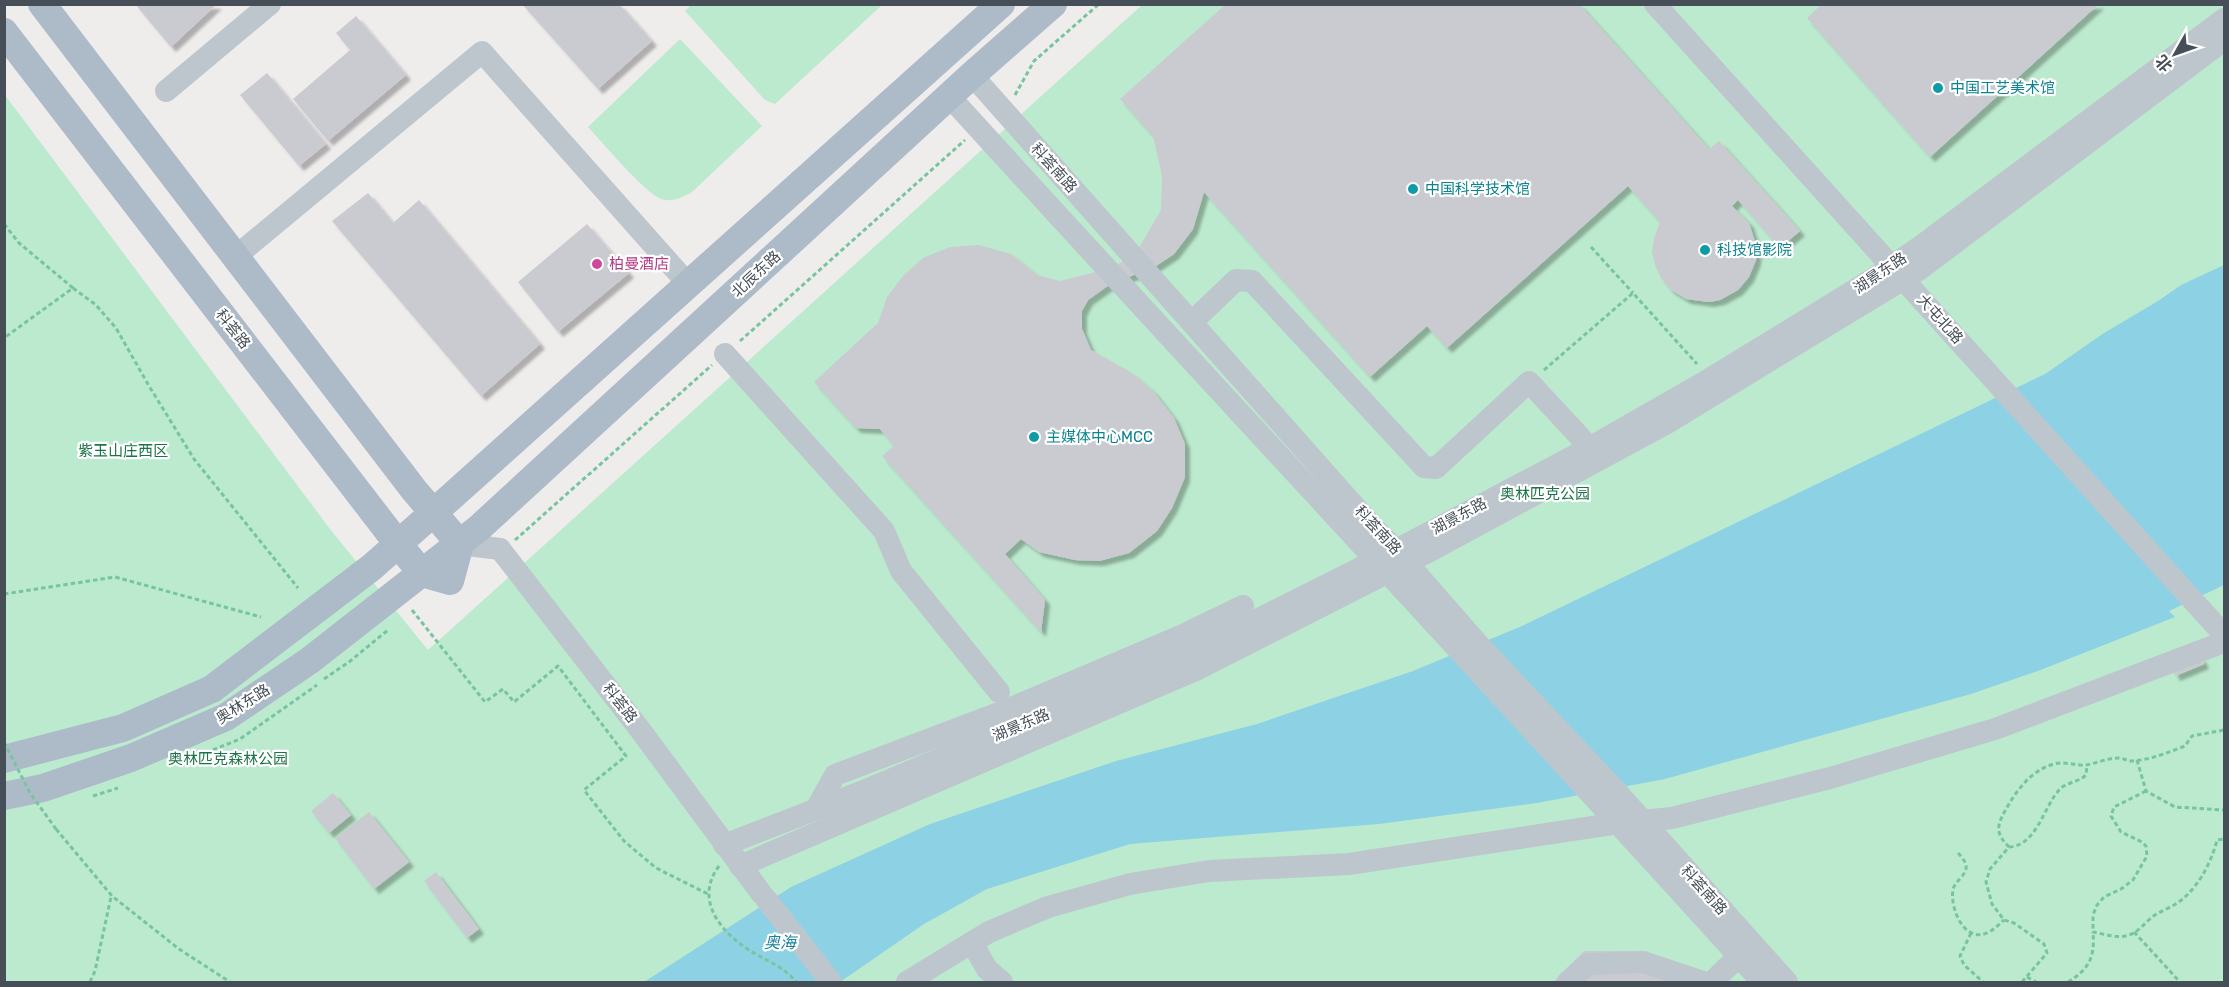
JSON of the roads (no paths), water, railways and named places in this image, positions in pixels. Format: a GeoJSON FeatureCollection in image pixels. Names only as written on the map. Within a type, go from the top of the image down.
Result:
{"type":"FeatureCollection","features":[{"type":"Feature","properties":{"kind":"main road"},"geometry":{"type":"LineString","coordinates":[[42,4],[414,490],[460,544],[450,581],[422,573]]}},
{"type":"Feature","properties":{"kind":"main road"},"geometry":{"type":"LineString","coordinates":[[433,513],[1001,4]]}},
{"type":"Feature","properties":{"kind":"main road","name":"北辰东路"},"geometry":{"type":"LineString","coordinates":[[460,544],[972,75],[1053,4]]}},
{"type":"Feature","properties":{"kind":"main road","name":"科荟路"},"geometry":{"type":"LineString","coordinates":[[4,32],[422,573]]}},
{"type":"Feature","properties":{"kind":"main road","name":"奥林东路"},"geometry":{"type":"LineString","coordinates":[[4,759],[123,728],[212,689],[289,632],[433,513]]}},
{"type":"Feature","properties":{"kind":"main road","name":"奥林东路"},"geometry":{"type":"LineString","coordinates":[[4,796],[43,788],[120,762],[226,717],[309,661],[422,573]]}},
{"type":"Feature","properties":{"kind":"street","name":"大屯北路"},"geometry":{"type":"LineString","coordinates":[[1655,4],[2224,635]]}},
{"type":"Feature","properties":{"kind":"street"},"geometry":{"type":"LineString","coordinates":[[166,91],[270,5]]}},
{"type":"Feature","properties":{"kind":"street","name":"湖景东路"},"geometry":{"type":"LineString","coordinates":[[1402,556],[1708,380],[1868,282],[1898,273],[2224,20]]}},
{"type":"Feature","properties":{"kind":"street","name":"湖景东路"},"geometry":{"type":"LineString","coordinates":[[731,854],[793,818],[1197,650],[1380,567],[1667,423],[1898,273],[2224,40]]}},
{"type":"Feature","properties":{"kind":"street"},"geometry":{"type":"LineString","coordinates":[[235,257],[482,52],[688,285]]}},
{"type":"Feature","properties":{"kind":"street","name":"科荟南路"},"geometry":{"type":"LineString","coordinates":[[972,75],[1373,527],[1402,556],[1469,650],[1594,795],[1762,982]]}},
{"type":"Feature","properties":{"kind":"street","name":"科荟南路"},"geometry":{"type":"LineString","coordinates":[[949,96],[1380,567],[1617,792],[1787,982]]}},
{"type":"Feature","properties":{"kind":"street"},"geometry":{"type":"LineString","coordinates":[[1192,322],[1236,280],[1252,281],[1424,467],[1436,468],[1529,382],[1588,448]]}},
{"type":"Feature","properties":{"kind":"street"},"geometry":{"type":"LineString","coordinates":[[725,354],[885,531],[901,571],[999,692]]}},
{"type":"Feature","properties":{"kind":"street","name":"科荟路"},"geometry":{"type":"LineString","coordinates":[[460,544],[500,549],[831,982]]}},
{"type":"Feature","properties":{"kind":"street","name":"湖景东路"},"geometry":{"type":"LineString","coordinates":[[731,854],[801,840],[1196,670],[1380,567]]}},
{"type":"Feature","properties":{"kind":"street"},"geometry":{"type":"LineString","coordinates":[[816,809],[835,775],[1004,711],[1185,634],[1243,606]]}},
{"type":"Feature","properties":{"kind":"street"},"geometry":{"type":"LineString","coordinates":[[907,982],[989,932],[1048,907],[1130,884],[1209,871],[1349,864],[1619,823],[1672,818],[1830,778],[1995,729],[2224,642]]}},
{"type":"Feature","properties":{"kind":"street"},"geometry":{"type":"LineString","coordinates":[[793,818],[792,830],[801,840]]}},
{"type":"Feature","properties":{"kind":"street"},"geometry":{"type":"LineString","coordinates":[[972,943],[987,969],[1002,982]]}},
{"type":"Feature","properties":{"kind":"street"},"geometry":{"type":"LineString","coordinates":[[1712,982],[1739,956]]}},
{"type":"Feature","properties":{"kind":"street"},"geometry":{"type":"LineString","coordinates":[[1568,982],[1588,964],[1643,962],[1703,982]]}},
{"type":"Feature","properties":{"kind":"water","name":"奥海"},"geometry":{"type":"Polygon","coordinates":[[[2224,265],[2224,585],[2169,611],[2175,617],[2038,671],[1971,694],[1665,779],[1537,803],[1379,824],[1130,844],[987,889],[924,924],[840,982],[644,982],[791,887],[930,824],[1116,761],[1257,724],[1413,671],[1522,626],[2045,374],[2104,333],[2181,285],[2224,265]]]}},
{"type":"Feature","properties":{"kind":"place","name":"中国工艺美术馆"},"geometry":{"type":"Point","coordinates":[1938,88]}},
{"type":"Feature","properties":{"kind":"place","name":"中国科学技术馆"},"geometry":{"type":"Point","coordinates":[1413,189]}},
{"type":"Feature","properties":{"kind":"place","name":"科技馆影院"},"geometry":{"type":"Point","coordinates":[1705,250]}},
{"type":"Feature","properties":{"kind":"place","name":"柏曼酒店"},"geometry":{"type":"Point","coordinates":[597,264]}},
{"type":"Feature","properties":{"kind":"place","name":"主媒体中心MCC"},"geometry":{"type":"Point","coordinates":[1034,437]}},
{"type":"Feature","properties":{"kind":"park label","name":"紫玉山庄西区"},"geometry":{"type":"Point","coordinates":[123,451]}},
{"type":"Feature","properties":{"kind":"park label","name":"奥林匹克公园"},"geometry":{"type":"Point","coordinates":[1545,494]}},
{"type":"Feature","properties":{"kind":"park label","name":"奥林匹克森林公园"},"geometry":{"type":"Point","coordinates":[228,759]}}]}
